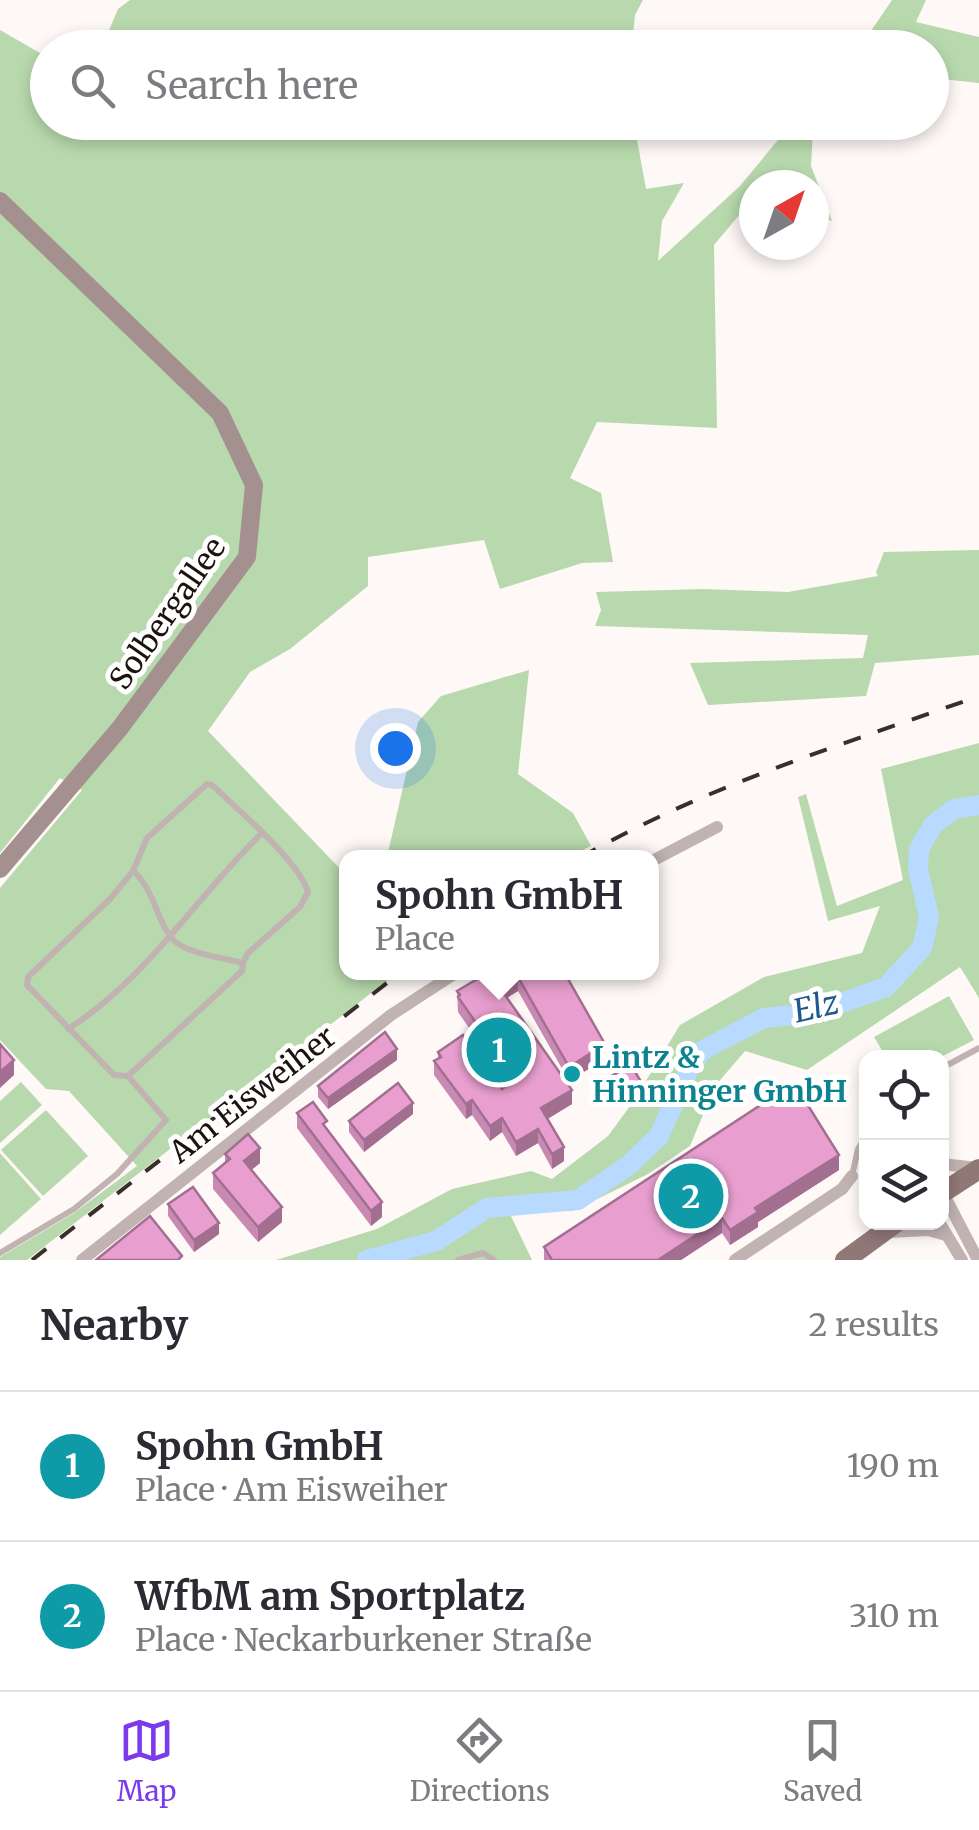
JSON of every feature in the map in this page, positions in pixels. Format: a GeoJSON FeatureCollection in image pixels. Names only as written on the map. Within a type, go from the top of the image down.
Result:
{"type":"FeatureCollection","features":[{"type":"Feature","properties":{"kind":"main road"},"geometry":{"type":"LineString","coordinates":[[949,1188],[979,1169]]}},
{"type":"Feature","properties":{"kind":"main road"},"geometry":{"type":"LineString","coordinates":[[845,1260],[887,1230]]}},
{"type":"Feature","properties":{"kind":"street","name":"Solbergallee"},"geometry":{"type":"LineString","coordinates":[[0,201],[220,413],[254,485],[247,557],[120,728],[0,869]]}},
{"type":"Feature","properties":{"kind":"street"},"geometry":{"type":"LineString","coordinates":[[659,857],[718,827]]}},
{"type":"Feature","properties":{"kind":"street","name":"Am Eisweiher"},"geometry":{"type":"LineString","coordinates":[[82,1260],[391,1015],[445,980]]}},
{"type":"Feature","properties":{"kind":"street"},"geometry":{"type":"LineString","coordinates":[[949,1165],[979,1169]]}},
{"type":"Feature","properties":{"kind":"street"},"geometry":{"type":"LineString","coordinates":[[735,1260],[842,1189],[852,1176]]}},
{"type":"Feature","properties":{"kind":"street"},"geometry":{"type":"LineString","coordinates":[[949,1207],[973,1258]]}},
{"type":"Feature","properties":{"kind":"street"},"geometry":{"type":"LineString","coordinates":[[943,1230],[973,1258]]}},
{"type":"Feature","properties":{"kind":"lane"},"geometry":{"type":"LineString","coordinates":[[0,1254],[74,1209],[117,1174],[166,1120],[128,1076],[114,1075],[68,1029],[27,986],[28,977],[110,899],[133,870],[147,838],[207,784],[212,785],[262,833],[305,882],[308,892],[300,907],[248,953],[242,971],[128,1076]]}},
{"type":"Feature","properties":{"kind":"lane"},"geometry":{"type":"LineString","coordinates":[[68,1029],[129,981],[194,912],[223,871],[262,833]]}},
{"type":"Feature","properties":{"kind":"lane"},"geometry":{"type":"LineString","coordinates":[[133,870],[146,882],[169,936],[180,945],[243,963]]}},
{"type":"Feature","properties":{"kind":"lane"},"geometry":{"type":"LineString","coordinates":[[949,1064],[979,1048]]}},
{"type":"Feature","properties":{"kind":"lane"},"geometry":{"type":"LineString","coordinates":[[852,1176],[864,1140]]}},
{"type":"Feature","properties":{"kind":"lane"},"geometry":{"type":"LineString","coordinates":[[458,1260],[483,1253],[494,1260]]}},
{"type":"Feature","properties":{"kind":"green space"},"geometry":{"type":"Polygon","coordinates":[[[130,0],[643,0],[635,15],[634,30],[109,30],[118,9],[130,0]]]}},
{"type":"Feature","properties":{"kind":"green space"},"geometry":{"type":"Polygon","coordinates":[[[892,0],[926,0],[916,22],[979,37],[979,83],[949,80],[949,30],[872,30],[892,0]]]}},
{"type":"Feature","properties":{"kind":"green space"},"geometry":{"type":"Polygon","coordinates":[[[0,30],[30,47],[30,140],[637,140],[646,189],[684,183],[662,221],[658,261],[739,187],[739,215],[714,245],[717,428],[597,422],[570,478],[601,493],[613,562],[582,563],[500,589],[484,540],[368,557],[368,586],[290,649],[250,672],[208,731],[339,868],[339,980],[388,980],[27,1260],[0,1260],[74,1213],[137,1166],[69,1091],[46,1089],[0,1040],[0,888],[82,790],[60,778],[0,853],[0,30]]]}},
{"type":"Feature","properties":{"kind":"green space"},"geometry":{"type":"Polygon","coordinates":[[[778,140],[812,140],[813,170],[753,170],[778,140]]]}},
{"type":"Feature","properties":{"kind":"green space"},"geometry":{"type":"Polygon","coordinates":[[[979,550],[979,655],[875,663],[866,696],[708,705],[690,663],[863,658],[868,635],[595,626],[601,610],[596,592],[788,592],[878,576],[884,552],[979,550]]]}},
{"type":"Feature","properties":{"kind":"green space"},"geometry":{"type":"Polygon","coordinates":[[[529,670],[518,774],[573,813],[591,846],[583,850],[389,850],[418,722],[441,696],[529,670]]]}},
{"type":"Feature","properties":{"kind":"green space"},"geometry":{"type":"Polygon","coordinates":[[[979,743],[979,998],[960,967],[807,1070],[745,1051],[715,1086],[690,1146],[648,1174],[573,1211],[509,1212],[532,1260],[276,1260],[377,1229],[452,1189],[531,1171],[552,1179],[608,1136],[680,1025],[764,977],[862,953],[880,906],[828,921],[798,797],[806,794],[837,906],[903,880],[881,769],[979,743]]]}},
{"type":"Feature","properties":{"kind":"green space"},"geometry":{"type":"Polygon","coordinates":[[[949,996],[974,1040],[949,1053],[882,1050],[874,1037],[949,996]]]}},
{"type":"Feature","properties":{"kind":"green space"},"geometry":{"type":"Polygon","coordinates":[[[21,1082],[42,1105],[0,1143],[0,1101],[21,1082]]]}},
{"type":"Feature","properties":{"kind":"green space"},"geometry":{"type":"Polygon","coordinates":[[[46,1110],[88,1156],[43,1196],[1,1150],[46,1110]]]}},
{"type":"Feature","properties":{"kind":"green space"},"geometry":{"type":"Polygon","coordinates":[[[0,1153],[41,1199],[0,1235],[0,1153]]]}},
{"type":"Feature","properties":{"kind":"building"},"geometry":{"type":"Polygon","coordinates":[[[476,980],[513,980],[500,988],[572,1090],[541,1108],[564,1147],[552,1154],[538,1129],[516,1142],[502,1118],[490,1126],[472,1100],[466,1104],[434,1061],[441,1057],[438,1052],[463,1035],[502,1089],[515,1079],[457,991],[476,980]]]}},
{"type":"Feature","properties":{"kind":"building"},"geometry":{"type":"Polygon","coordinates":[[[520,980],[569,980],[605,1044],[569,1067],[520,980]]]}},
{"type":"Feature","properties":{"kind":"building"},"geometry":{"type":"Polygon","coordinates":[[[385,1032],[397,1049],[328,1098],[318,1086],[385,1032]]]}},
{"type":"Feature","properties":{"kind":"building"},"geometry":{"type":"Polygon","coordinates":[[[0,1044],[14,1060],[0,1072],[0,1044]]]}},
{"type":"Feature","properties":{"kind":"building"},"geometry":{"type":"Polygon","coordinates":[[[631,1065],[640,1080],[617,1093],[608,1078],[631,1065]]]}},
{"type":"Feature","properties":{"kind":"building"},"geometry":{"type":"Polygon","coordinates":[[[398,1083],[413,1103],[364,1140],[349,1121],[398,1083]]]}},
{"type":"Feature","properties":{"kind":"building"},"geometry":{"type":"Polygon","coordinates":[[[794,1083],[839,1155],[755,1208],[758,1212],[730,1230],[722,1218],[658,1260],[552,1260],[544,1247],[794,1083]]]}},
{"type":"Feature","properties":{"kind":"building"},"geometry":{"type":"Polygon","coordinates":[[[313,1102],[327,1121],[323,1124],[382,1202],[371,1211],[297,1113],[313,1102]]]}},
{"type":"Feature","properties":{"kind":"building"},"geometry":{"type":"Polygon","coordinates":[[[248,1134],[260,1148],[244,1161],[282,1207],[258,1227],[213,1173],[230,1159],[225,1154],[248,1134]]]}},
{"type":"Feature","properties":{"kind":"building"},"geometry":{"type":"Polygon","coordinates":[[[193,1187],[219,1223],[194,1240],[168,1204],[193,1187]]]}},
{"type":"Feature","properties":{"kind":"building"},"geometry":{"type":"Polygon","coordinates":[[[150,1216],[182,1256],[178,1260],[96,1260],[150,1216]]]}},
{"type":"Feature","properties":{"kind":"waterway","name":"Elz"},"geometry":{"type":"LineString","coordinates":[[367,1260],[436,1241],[487,1208],[578,1200],[629,1165],[659,1136],[690,1067],[703,1050],[764,1018],[814,1013],[886,987],[922,948],[929,917],[918,869],[919,849],[933,825],[954,809],[979,805]]}},
{"type":"Feature","properties":{"kind":"railway"},"geometry":{"type":"LineString","coordinates":[[594,850],[725,788],[979,696]]}},
{"type":"Feature","properties":{"kind":"railway"},"geometry":{"type":"LineString","coordinates":[[32,1260],[391,980]]}},
{"type":"Feature","properties":{"kind":"place","name":"Spohn GmbH"},"geometry":{"type":"Point","coordinates":[499,1050]}},
{"type":"Feature","properties":{"kind":"place","name":"Lintz & Hinninger GmbH"},"geometry":{"type":"Point","coordinates":[572,1074]}},
{"type":"Feature","properties":{"kind":"place","name":"WfbM am Sportplatz"},"geometry":{"type":"Point","coordinates":[691,1196]}}]}
